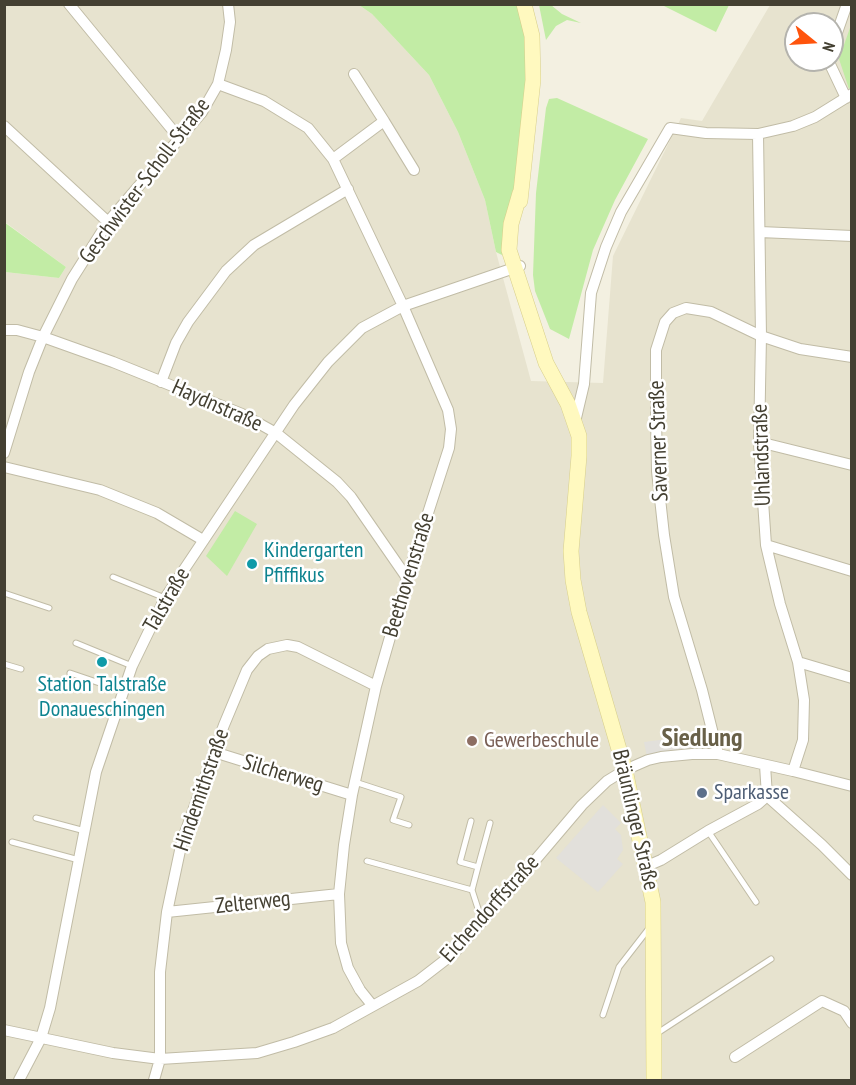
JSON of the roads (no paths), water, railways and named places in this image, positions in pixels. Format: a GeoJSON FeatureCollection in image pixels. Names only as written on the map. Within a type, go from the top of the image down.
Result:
{"type":"FeatureCollection","features":[{"type":"Feature","properties":{"kind":"main road","name":"Bräunlinger Straße"},"geometry":{"type":"LineString","coordinates":[[524,4],[532,36],[533,80],[520,193],[517,267],[546,363],[568,404],[579,436],[571,551],[573,580],[579,612],[625,770],[647,866],[654,921],[654,1080]]}},
{"type":"Feature","properties":{"kind":"street"},"geometry":{"type":"LineString","coordinates":[[69,4],[179,138]]}},
{"type":"Feature","properties":{"kind":"street","name":"Geschwister-Scholl-Straße"},"geometry":{"type":"LineString","coordinates":[[4,453],[29,372],[43,337],[72,279],[108,222],[202,112],[218,84],[228,31],[228,4]]}},
{"type":"Feature","properties":{"kind":"street"},"geometry":{"type":"LineString","coordinates":[[758,134],[793,126],[815,117],[849,96],[835,72]]}},
{"type":"Feature","properties":{"kind":"street"},"geometry":{"type":"LineString","coordinates":[[354,74],[414,170]]}},
{"type":"Feature","properties":{"kind":"street","name":"Beethovenstraße"},"geometry":{"type":"LineString","coordinates":[[218,84],[264,101],[308,128],[333,159],[403,306],[448,410],[452,429],[449,448],[407,578],[376,686],[352,795],[344,845],[339,894],[341,943],[348,968],[360,990],[372,1005]]}},
{"type":"Feature","properties":{"kind":"street"},"geometry":{"type":"LineString","coordinates":[[333,159],[384,121]]}},
{"type":"Feature","properties":{"kind":"street"},"geometry":{"type":"LineString","coordinates":[[4,126],[108,222]]}},
{"type":"Feature","properties":{"kind":"street","name":"Bräunlinger Straße"},"geometry":{"type":"LineString","coordinates":[[575,422],[584,384],[591,293],[600,265],[621,212],[670,128],[706,133],[758,134]]}},
{"type":"Feature","properties":{"kind":"street","name":"Uhlandstraße"},"geometry":{"type":"LineString","coordinates":[[758,134],[761,336],[759,442],[766,544],[780,604],[798,662],[804,700],[803,740],[793,771]]}},
{"type":"Feature","properties":{"kind":"street"},"geometry":{"type":"LineString","coordinates":[[161,382],[176,343],[188,322],[226,271],[254,245],[348,189]]}},
{"type":"Feature","properties":{"kind":"street"},"geometry":{"type":"LineString","coordinates":[[760,232],[852,236]]}},
{"type":"Feature","properties":{"kind":"street","name":"Talstraße"},"geometry":{"type":"LineString","coordinates":[[19,1080],[41,1038],[50,1008],[96,772],[132,666],[165,598],[294,405],[328,362],[362,328],[403,306],[517,267]]}},
{"type":"Feature","properties":{"kind":"street","name":"Saverner Straße"},"geometry":{"type":"LineString","coordinates":[[718,754],[674,597],[664,535],[657,471],[656,350],[665,322],[673,313],[686,308],[711,312],[761,336],[800,349],[852,357]]}},
{"type":"Feature","properties":{"kind":"street","name":"Haydnstraße"},"geometry":{"type":"LineString","coordinates":[[4,330],[17,330],[43,337],[242,414],[276,433],[344,489],[407,578]]}},
{"type":"Feature","properties":{"kind":"street"},"geometry":{"type":"LineString","coordinates":[[759,442],[852,465]]}},
{"type":"Feature","properties":{"kind":"street"},"geometry":{"type":"LineString","coordinates":[[4,466],[100,490],[157,513],[203,540]]}},
{"type":"Feature","properties":{"kind":"street"},"geometry":{"type":"LineString","coordinates":[[766,544],[852,571]]}},
{"type":"Feature","properties":{"kind":"street","name":"Hindemithstraße"},"geometry":{"type":"LineString","coordinates":[[154,1080],[160,1059],[159,972],[167,912],[182,841],[247,670],[258,656],[268,649],[287,645],[298,647],[376,686]]}},
{"type":"Feature","properties":{"kind":"street"},"geometry":{"type":"LineString","coordinates":[[798,662],[852,678]]}},
{"type":"Feature","properties":{"kind":"street","name":"Silcherweg"},"geometry":{"type":"LineString","coordinates":[[214,752],[352,795]]}},
{"type":"Feature","properties":{"kind":"street","name":"Eichendorffstraße"},"geometry":{"type":"LineString","coordinates":[[4,1030],[113,1053],[160,1059],[257,1053],[333,1028],[418,981],[453,954],[482,923],[582,804],[607,781],[625,770],[648,760],[692,754],[718,754],[852,786]]}},
{"type":"Feature","properties":{"kind":"street"},"geometry":{"type":"LineString","coordinates":[[765,765],[767,796],[852,875]]}},
{"type":"Feature","properties":{"kind":"street"},"geometry":{"type":"LineString","coordinates":[[647,866],[758,804],[767,796]]}},
{"type":"Feature","properties":{"kind":"street","name":"Zelterweg"},"geometry":{"type":"LineString","coordinates":[[167,912],[339,894]]}},
{"type":"Feature","properties":{"kind":"street"},"geometry":{"type":"LineString","coordinates":[[735,1057],[822,1001],[844,1011],[852,1023]]}},
{"type":"Feature","properties":{"kind":"lane"},"geometry":{"type":"LineString","coordinates":[[113,577],[165,598]]}},
{"type":"Feature","properties":{"kind":"lane"},"geometry":{"type":"LineString","coordinates":[[4,593],[49,608]]}},
{"type":"Feature","properties":{"kind":"lane"},"geometry":{"type":"LineString","coordinates":[[76,643],[132,666]]}},
{"type":"Feature","properties":{"kind":"lane"},"geometry":{"type":"LineString","coordinates":[[4,664],[21,669]]}},
{"type":"Feature","properties":{"kind":"lane"},"geometry":{"type":"LineString","coordinates":[[70,673],[123,691]]}},
{"type":"Feature","properties":{"kind":"lane"},"geometry":{"type":"LineString","coordinates":[[355,782],[401,797],[393,820],[409,825]]}},
{"type":"Feature","properties":{"kind":"lane"},"geometry":{"type":"LineString","coordinates":[[36,818],[85,831]]}},
{"type":"Feature","properties":{"kind":"lane"},"geometry":{"type":"LineString","coordinates":[[471,821],[460,862],[478,867]]}},
{"type":"Feature","properties":{"kind":"lane"},"geometry":{"type":"LineString","coordinates":[[482,923],[472,890],[490,823]]}},
{"type":"Feature","properties":{"kind":"lane"},"geometry":{"type":"LineString","coordinates":[[708,831],[756,902]]}},
{"type":"Feature","properties":{"kind":"lane"},"geometry":{"type":"LineString","coordinates":[[12,842],[79,860]]}},
{"type":"Feature","properties":{"kind":"lane"},"geometry":{"type":"LineString","coordinates":[[367,861],[472,890]]}},
{"type":"Feature","properties":{"kind":"lane"},"geometry":{"type":"LineString","coordinates":[[603,1015],[619,968],[654,921]]}},
{"type":"Feature","properties":{"kind":"lane"},"geometry":{"type":"LineString","coordinates":[[655,1035],[771,960]]}},
{"type":"Feature","properties":{"kind":"place","name":"Kindergarten Pfiffikus"},"geometry":{"type":"Point","coordinates":[252,564]}},
{"type":"Feature","properties":{"kind":"place","name":"Station Talstraße Donaueschingen"},"geometry":{"type":"Point","coordinates":[102,662]}},
{"type":"Feature","properties":{"kind":"place","name":"Gewerbeschule"},"geometry":{"type":"Point","coordinates":[472,741]}},
{"type":"Feature","properties":{"kind":"place","name":"Sparkasse"},"geometry":{"type":"Point","coordinates":[702,793]}},
{"type":"Feature","properties":{"kind":"district","name":"Siedlung"},"geometry":{"type":"Point","coordinates":[702,739]}}]}
